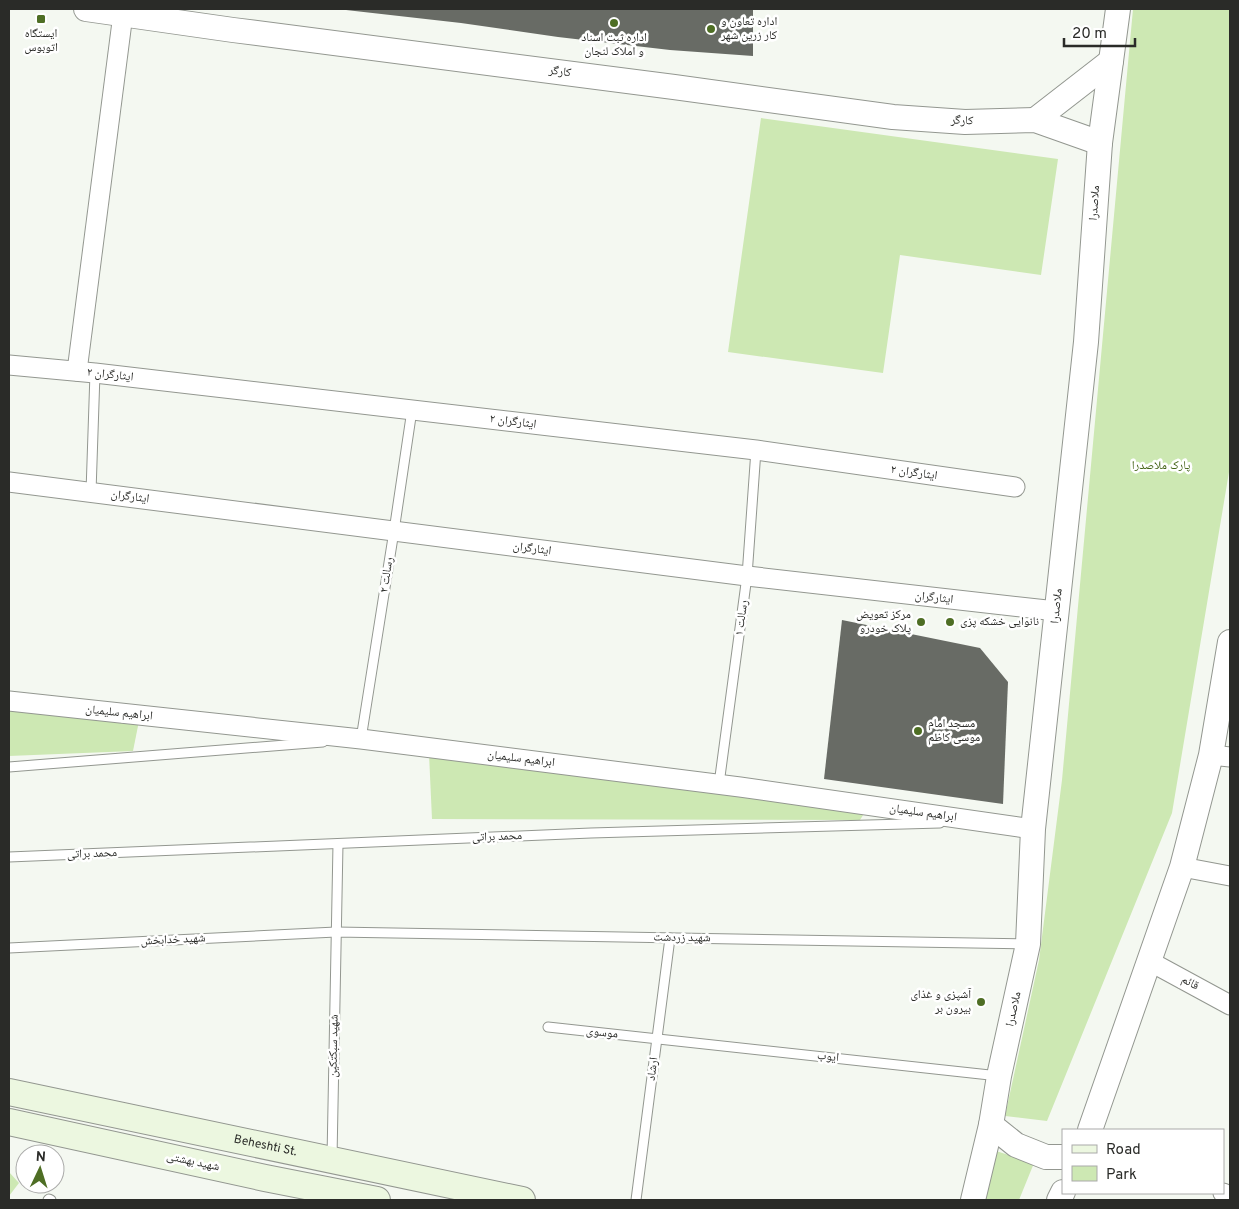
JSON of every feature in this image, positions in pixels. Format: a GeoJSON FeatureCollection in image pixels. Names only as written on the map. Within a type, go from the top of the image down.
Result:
{"type":"FeatureCollection","features":[{"type":"Feature","properties":{"kind":"main road","name":"Beheshti St."},"geometry":{"type":"LineString","coordinates":[[9,1092],[522,1200]]}},
{"type":"Feature","properties":{"kind":"main road","name":"شهید بهشتی"},"geometry":{"type":"LineString","coordinates":[[9,1122],[256,1176],[377,1200]]}},
{"type":"Feature","properties":{"kind":"main road"},"geometry":{"type":"LineString","coordinates":[[321,1189],[332,1160]]}},
{"type":"Feature","properties":{"kind":"street","name":"کارگر"},"geometry":{"type":"LineString","coordinates":[[86,9],[893,116],[965,122],[1035,120],[1100,143]]}},
{"type":"Feature","properties":{"kind":"street","name":"ملاصدرا"},"geometry":{"type":"LineString","coordinates":[[973,1200],[991,1125],[999,1076],[1028,944],[1033,829],[1086,342],[1100,143],[1118,9]]}},
{"type":"Feature","properties":{"kind":"street"},"geometry":{"type":"LineString","coordinates":[[86,372],[123,14]]}},
{"type":"Feature","properties":{"kind":"street"},"geometry":{"type":"LineString","coordinates":[[1035,120],[1111,61]]}},
{"type":"Feature","properties":{"kind":"street","name":"ایثارگران ۲"},"geometry":{"type":"LineString","coordinates":[[9,366],[86,372],[756,450],[1015,487]]}},
{"type":"Feature","properties":{"kind":"street","name":"ایثارگران"},"geometry":{"type":"LineString","coordinates":[[9,482],[748,576],[1056,611]]}},
{"type":"Feature","properties":{"kind":"street"},"geometry":{"type":"LineString","coordinates":[[1090,1129],[1220,756],[1230,642]]}},
{"type":"Feature","properties":{"kind":"street","name":"ابراهیم سلیمیان"},"geometry":{"type":"LineString","coordinates":[[9,701],[361,739],[719,784],[1033,829]]}},
{"type":"Feature","properties":{"kind":"street"},"geometry":{"type":"LineString","coordinates":[[1182,867],[1230,876]]}},
{"type":"Feature","properties":{"kind":"street","name":"قائم"},"geometry":{"type":"LineString","coordinates":[[1149,961],[1230,1005]]}},
{"type":"Feature","properties":{"kind":"street"},"geometry":{"type":"LineString","coordinates":[[991,1125],[1016,1145],[1046,1156],[1062,1157]]}},
{"type":"Feature","properties":{"kind":"lane"},"geometry":{"type":"LineString","coordinates":[[86,372],[91,492]]}},
{"type":"Feature","properties":{"kind":"lane","name":"رسالت ۲"},"geometry":{"type":"LineString","coordinates":[[361,739],[412,410]]}},
{"type":"Feature","properties":{"kind":"lane","name":"رسالت ۱"},"geometry":{"type":"LineString","coordinates":[[719,784],[748,576],[756,450]]}},
{"type":"Feature","properties":{"kind":"lane"},"geometry":{"type":"LineString","coordinates":[[9,767],[361,739]]}},
{"type":"Feature","properties":{"kind":"lane","name":"محمد براتی"},"geometry":{"type":"LineString","coordinates":[[9,857],[591,833],[986,822]]}},
{"type":"Feature","properties":{"kind":"lane","name":"شهید سبکتکین"},"geometry":{"type":"LineString","coordinates":[[332,1160],[338,844]]}},
{"type":"Feature","properties":{"kind":"lane","name":"شهید زردشت"},"geometry":{"type":"LineString","coordinates":[[336,932],[1028,944]]}},
{"type":"Feature","properties":{"kind":"lane","name":"شهید خدابخش"},"geometry":{"type":"LineString","coordinates":[[9,948],[336,932]]}},
{"type":"Feature","properties":{"kind":"lane","name":"ارشاد"},"geometry":{"type":"LineString","coordinates":[[636,1200],[670,938]]}},
{"type":"Feature","properties":{"kind":"lane","name":"موسوی"},"geometry":{"type":"LineString","coordinates":[[548,1027],[656,1038]]}},
{"type":"Feature","properties":{"kind":"lane","name":"ایوب"},"geometry":{"type":"LineString","coordinates":[[656,1038],[999,1076]]}},
{"type":"Feature","properties":{"kind":"green space","name":"پارک ملاصدرا"},"geometry":{"type":"Polygon","coordinates":[[[1133,9],[1230,9],[1230,466],[1172,813],[1047,1121],[1005,1116],[1039,960],[1062,780],[1133,9]]]}},
{"type":"Feature","properties":{"kind":"green space"},"geometry":{"type":"Polygon","coordinates":[[[761,118],[1058,159],[1041,275],[900,255],[883,373],[728,352],[761,118]]]}},
{"type":"Feature","properties":{"kind":"green space"},"geometry":{"type":"Polygon","coordinates":[[[9,707],[139,721],[133,751],[9,756],[9,707]]]}},
{"type":"Feature","properties":{"kind":"green space"},"geometry":{"type":"Polygon","coordinates":[[[429,754],[865,812],[860,820],[432,819],[429,754]]]}},
{"type":"Feature","properties":{"kind":"green space"},"geometry":{"type":"Polygon","coordinates":[[[993,1150],[1034,1163],[1019,1200],[975,1200],[993,1150]]]}},
{"type":"Feature","properties":{"kind":"green space"},"geometry":{"type":"Polygon","coordinates":[[[9,1172],[15,1179],[15,1188],[9,1196],[9,1172]]]}},
{"type":"Feature","properties":{"kind":"building"},"geometry":{"type":"Polygon","coordinates":[[[346,9],[753,9],[753,56],[670,50],[346,9]]]}},
{"type":"Feature","properties":{"kind":"building","name":"مسجد امام موسی کاظم"},"geometry":{"type":"Polygon","coordinates":[[[842,620],[980,648],[1008,682],[1003,804],[824,779],[842,620]]]}},
{"type":"Feature","properties":{"kind":"place","name":"ایستگاه اتوبوس"},"geometry":{"type":"Point","coordinates":[41,19]}},
{"type":"Feature","properties":{"kind":"place","name":"اداره ثبت اسناد و املاک لنجان"},"geometry":{"type":"Point","coordinates":[614,23]}},
{"type":"Feature","properties":{"kind":"place","name":"اداره تعاون و کار زرین شهر"},"geometry":{"type":"Point","coordinates":[711,29]}},
{"type":"Feature","properties":{"kind":"place","name":"مرکز تعویض پلاک خودرو"},"geometry":{"type":"Point","coordinates":[921,622]}},
{"type":"Feature","properties":{"kind":"place","name":"نانوایی خشکه پزی"},"geometry":{"type":"Point","coordinates":[950,622]}},
{"type":"Feature","properties":{"kind":"place","name":"مسجد امام موسی کاظم"},"geometry":{"type":"Point","coordinates":[918,731]}},
{"type":"Feature","properties":{"kind":"place","name":"آشپزی و غذای بیرون بر"},"geometry":{"type":"Point","coordinates":[981,1002]}}]}
